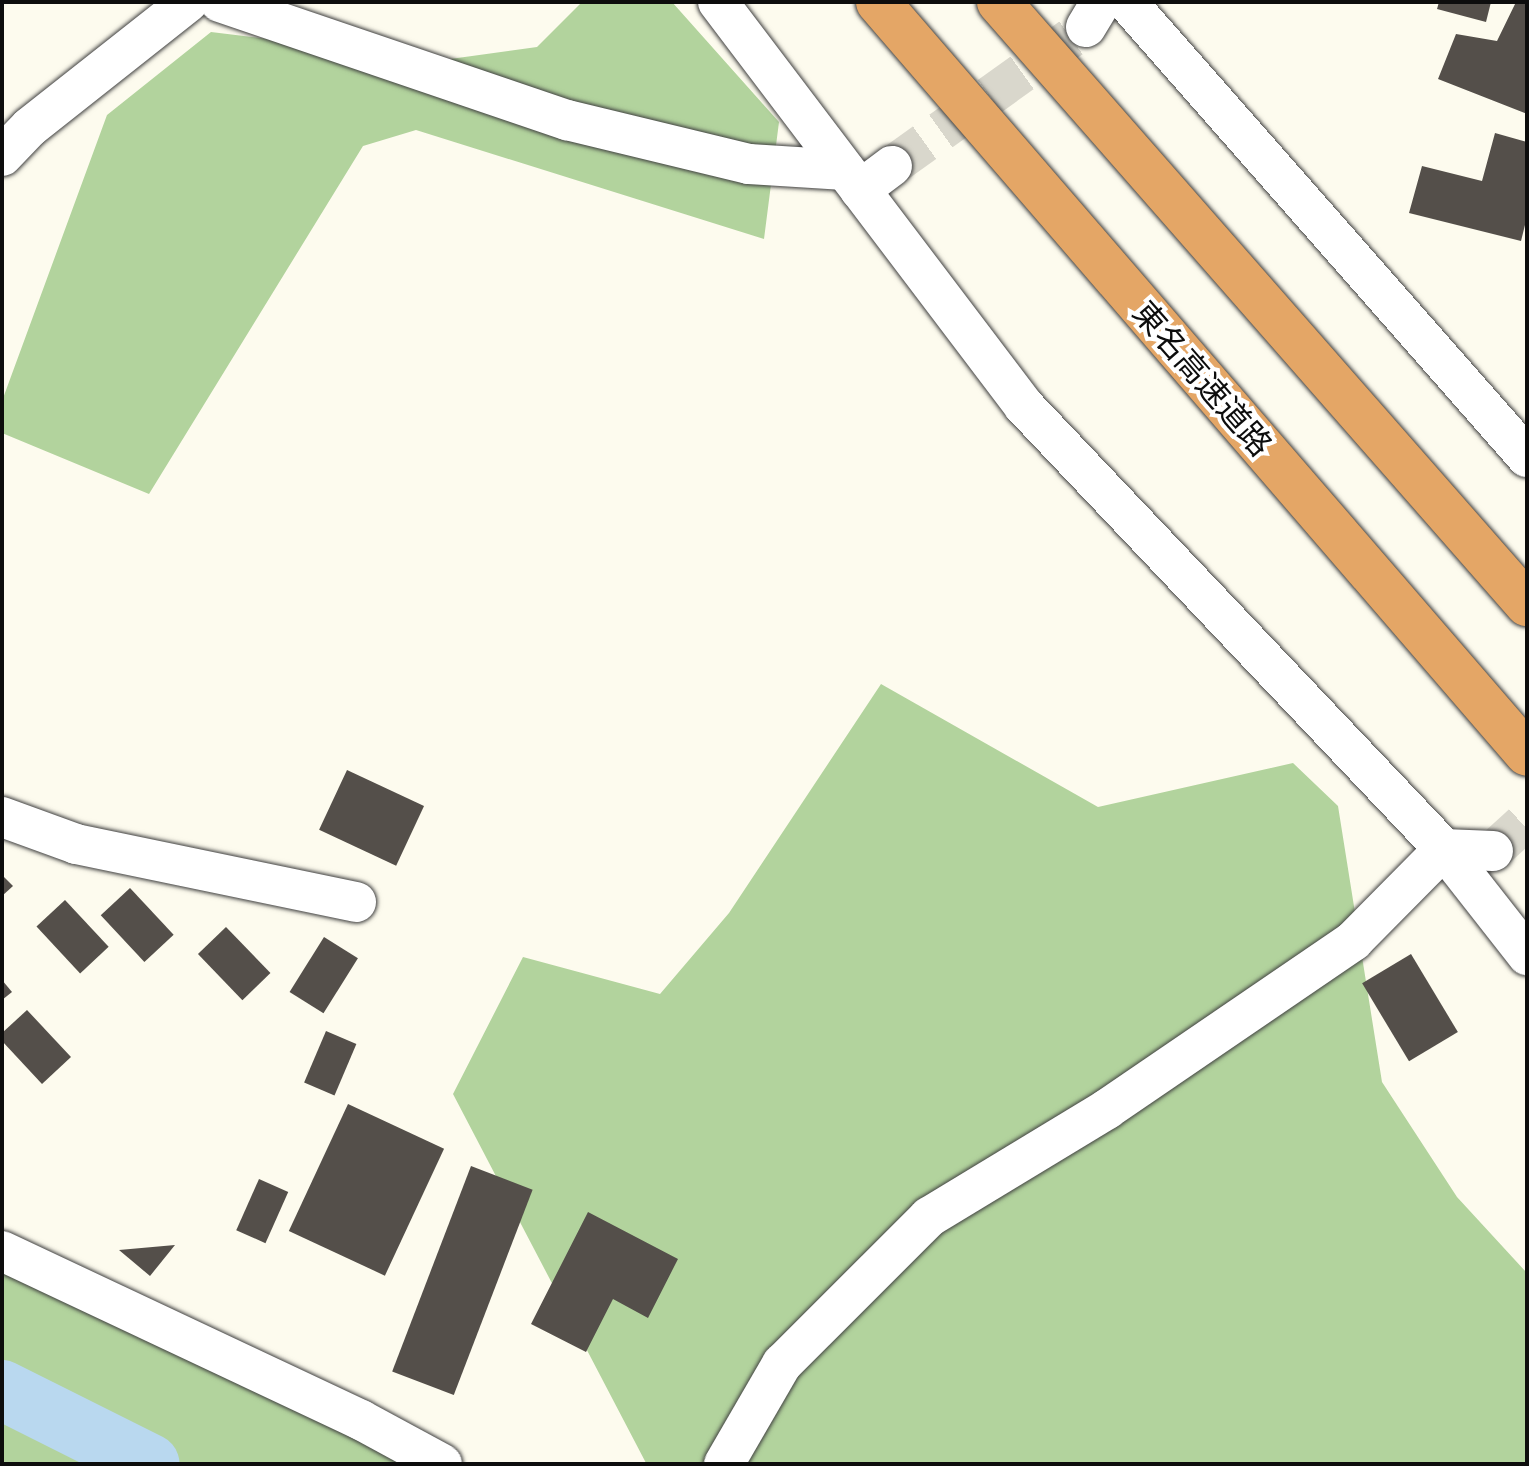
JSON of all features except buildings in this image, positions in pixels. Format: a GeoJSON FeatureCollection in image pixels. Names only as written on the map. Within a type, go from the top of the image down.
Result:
{"type":"FeatureCollection","features":[{"type":"Feature","properties":{"kind":"highway","name":"東名高速道路"},"geometry":{"type":"LineString","coordinates":[[878,2],[1527,754]]}},
{"type":"Feature","properties":{"kind":"highway"},"geometry":{"type":"LineString","coordinates":[[999,2],[1527,604]]}},
{"type":"Feature","properties":{"kind":"street"},"geometry":{"type":"LineString","coordinates":[[2,156],[30,127],[188,2]]}},
{"type":"Feature","properties":{"kind":"street"},"geometry":{"type":"LineString","coordinates":[[220,2],[567,120],[749,164],[853,180],[892,166]]}},
{"type":"Feature","properties":{"kind":"street"},"geometry":{"type":"LineString","coordinates":[[718,2],[1024,406],[1444,849],[1527,955]]}},
{"type":"Feature","properties":{"kind":"street"},"geometry":{"type":"LineString","coordinates":[[1127,2],[1527,457]]}},
{"type":"Feature","properties":{"kind":"street"},"geometry":{"type":"LineString","coordinates":[[2,817],[76,844],[356,902]]}},
{"type":"Feature","properties":{"kind":"street"},"geometry":{"type":"LineString","coordinates":[[724,1464],[782,1364],[929,1217],[1107,1109],[1353,941],[1444,849],[1493,851]]}},
{"type":"Feature","properties":{"kind":"street"},"geometry":{"type":"LineString","coordinates":[[2,1251],[361,1420],[442,1464]]}},
{"type":"Feature","properties":{"kind":"green space"},"geometry":{"type":"Polygon","coordinates":[[[582,2],[672,2],[779,122],[764,239],[416,130],[363,146],[149,494],[2,433],[2,401],[107,115],[211,32],[443,60],[537,47],[582,2]]]}},
{"type":"Feature","properties":{"kind":"green space"},"geometry":{"type":"Polygon","coordinates":[[[881,684],[1098,807],[1293,763],[1338,806],[1382,1082],[1457,1197],[1527,1273],[1527,1464],[646,1463],[453,1094],[523,957],[660,994],[729,913],[881,684]]]}},
{"type":"Feature","properties":{"kind":"green space"},"geometry":{"type":"Polygon","coordinates":[[[2,1251],[449,1464],[2,1464],[2,1251]]]}},
{"type":"Feature","properties":{"kind":"waterway"},"geometry":{"type":"LineString","coordinates":[[2,1390],[150,1464]]}},
{"type":"Feature","properties":{"kind":"tunnel"},"geometry":{"type":"LineString","coordinates":[[892,166],[1086,27]]}},
{"type":"Feature","properties":{"kind":"tunnel"},"geometry":{"type":"LineString","coordinates":[[1493,851],[1527,820]]}}]}
